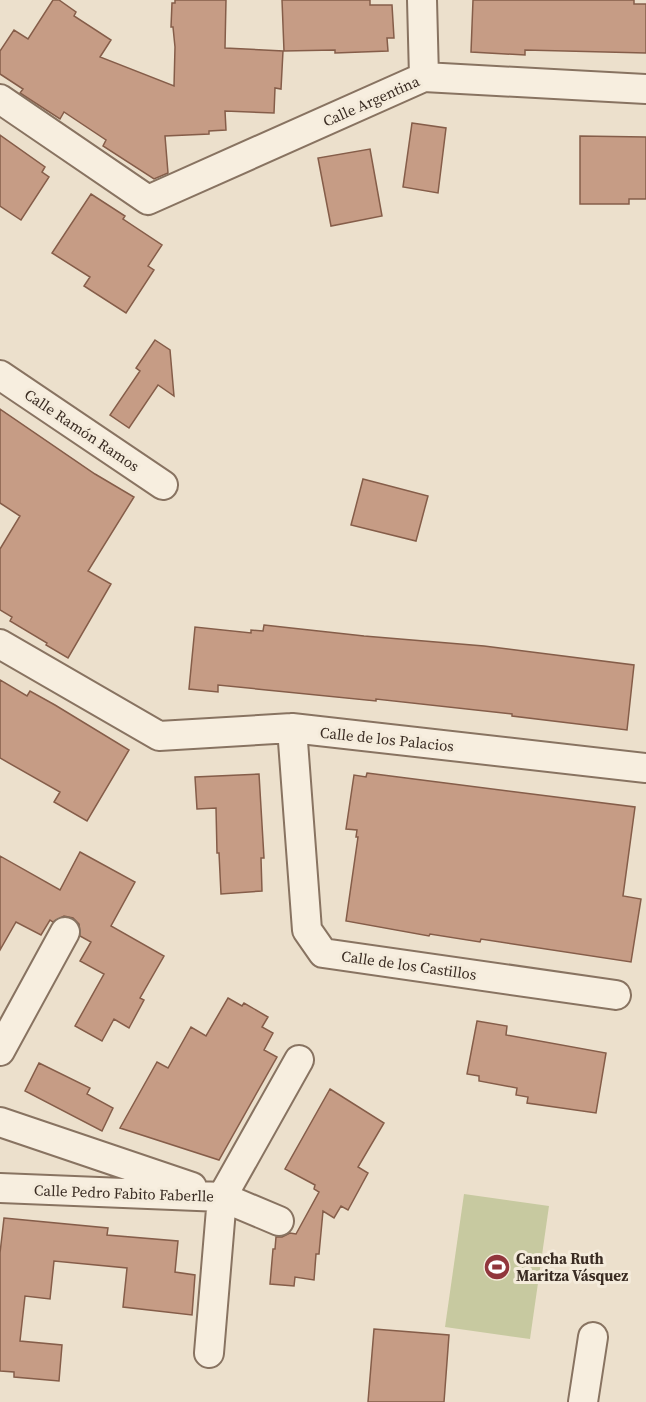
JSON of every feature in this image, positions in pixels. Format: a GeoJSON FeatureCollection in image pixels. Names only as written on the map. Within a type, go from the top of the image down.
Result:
{"type":"FeatureCollection","features":[{"type":"Feature","properties":{"kind":"street"},"geometry":{"type":"LineString","coordinates":[[422,0],[424,77]]}},
{"type":"Feature","properties":{"kind":"street","name":"Calle Argentina"},"geometry":{"type":"LineString","coordinates":[[0,99],[148,200],[424,77],[646,89]]}},
{"type":"Feature","properties":{"kind":"street","name":"Calle Ramón Ramos"},"geometry":{"type":"LineString","coordinates":[[0,375],[163,485]]}},
{"type":"Feature","properties":{"kind":"street","name":"Calle de los Palacios"},"geometry":{"type":"LineString","coordinates":[[0,644],[159,736],[292,728],[646,768]]}},
{"type":"Feature","properties":{"kind":"street","name":"Calle de los Castillos"},"geometry":{"type":"LineString","coordinates":[[292,728],[307,930],[323,953],[616,995]]}},
{"type":"Feature","properties":{"kind":"street"},"geometry":{"type":"LineString","coordinates":[[0,1051],[65,932]]}},
{"type":"Feature","properties":{"kind":"street"},"geometry":{"type":"LineString","coordinates":[[209,1353],[222,1197],[299,1060]]}},
{"type":"Feature","properties":{"kind":"street"},"geometry":{"type":"LineString","coordinates":[[0,1122],[222,1197]]}},
{"type":"Feature","properties":{"kind":"street","name":"Calle Pedro Fabito Faberlle"},"geometry":{"type":"LineString","coordinates":[[0,1188],[222,1197],[279,1221]]}},
{"type":"Feature","properties":{"kind":"street"},"geometry":{"type":"LineString","coordinates":[[583,1402],[593,1337]]}},
{"type":"Feature","properties":{"kind":"green space","name":"Cancha Ruth Maritza Vásquez"},"geometry":{"type":"Polygon","coordinates":[[[464,1194],[549,1206],[530,1339],[445,1327],[464,1194]]]}},
{"type":"Feature","properties":{"kind":"building"},"geometry":{"type":"Polygon","coordinates":[[[53,0],[59,0],[76,12],[74,16],[111,40],[100,57],[174,86],[175,47],[173,27],[171,27],[172,3],[175,3],[175,0],[226,0],[225,48],[283,51],[281,89],[275,88],[274,113],[225,111],[226,130],[209,131],[209,134],[165,136],[168,173],[154,179],[103,146],[106,140],[64,112],[60,119],[20,93],[23,89],[0,74],[0,51],[14,30],[28,39],[53,0]]]}},
{"type":"Feature","properties":{"kind":"building"},"geometry":{"type":"Polygon","coordinates":[[[282,0],[370,0],[370,5],[392,5],[394,38],[387,38],[388,51],[335,53],[335,50],[284,51],[282,0]]]}},
{"type":"Feature","properties":{"kind":"building"},"geometry":{"type":"Polygon","coordinates":[[[473,0],[634,0],[634,4],[646,4],[646,53],[525,50],[525,55],[471,52],[473,0]]]}},
{"type":"Feature","properties":{"kind":"building"},"geometry":{"type":"Polygon","coordinates":[[[412,123],[446,128],[438,193],[403,187],[412,123]]]}},
{"type":"Feature","properties":{"kind":"building"},"geometry":{"type":"Polygon","coordinates":[[[0,135],[45,167],[42,172],[49,177],[21,220],[0,206],[0,135]]]}},
{"type":"Feature","properties":{"kind":"building"},"geometry":{"type":"Polygon","coordinates":[[[580,136],[646,137],[646,199],[629,199],[629,204],[580,204],[580,136]]]}},
{"type":"Feature","properties":{"kind":"building"},"geometry":{"type":"Polygon","coordinates":[[[370,149],[382,216],[331,226],[318,158],[370,149]]]}},
{"type":"Feature","properties":{"kind":"building"},"geometry":{"type":"Polygon","coordinates":[[[91,194],[125,216],[123,219],[162,245],[148,266],[154,270],[126,313],[84,286],[90,277],[52,253],[91,194]]]}},
{"type":"Feature","properties":{"kind":"building"},"geometry":{"type":"Polygon","coordinates":[[[155,340],[170,350],[174,396],[158,385],[129,428],[110,415],[140,371],[136,368],[155,340]]]}},
{"type":"Feature","properties":{"kind":"building"},"geometry":{"type":"Polygon","coordinates":[[[0,409],[95,474],[134,497],[88,571],[111,584],[68,658],[10,621],[12,617],[0,610],[0,549],[20,516],[0,503],[0,409]]]}},
{"type":"Feature","properties":{"kind":"building"},"geometry":{"type":"Polygon","coordinates":[[[363,479],[428,496],[416,541],[351,525],[363,479]]]}},
{"type":"Feature","properties":{"kind":"building"},"geometry":{"type":"Polygon","coordinates":[[[264,625],[484,646],[634,665],[627,730],[376,699],[376,701],[218,685],[218,692],[189,689],[195,627],[251,633],[251,630],[263,631],[264,625]]]}},
{"type":"Feature","properties":{"kind":"building"},"geometry":{"type":"Polygon","coordinates":[[[0,680],[27,696],[30,691],[129,750],[87,821],[54,802],[60,792],[0,758],[0,680]]]}},
{"type":"Feature","properties":{"kind":"building"},"geometry":{"type":"Polygon","coordinates":[[[367,773],[635,807],[623,896],[641,899],[631,962],[481,939],[480,942],[430,934],[429,936],[346,921],[358,837],[356,837],[357,830],[346,829],[354,775],[366,777],[367,773]]]}},
{"type":"Feature","properties":{"kind":"building"},"geometry":{"type":"Polygon","coordinates":[[[259,774],[264,858],[261,858],[262,891],[221,894],[216,808],[197,809],[195,777],[259,774]]]}},
{"type":"Feature","properties":{"kind":"building"},"geometry":{"type":"Polygon","coordinates":[[[80,852],[135,882],[111,926],[164,956],[140,998],[144,1000],[129,1028],[114,1019],[102,1041],[75,1026],[104,974],[80,961],[91,942],[80,936],[79,924],[73,918],[64,916],[53,922],[50,920],[41,935],[16,922],[0,950],[0,856],[60,890],[80,852]]]}},
{"type":"Feature","properties":{"kind":"building"},"geometry":{"type":"Polygon","coordinates":[[[228,998],[242,1006],[244,1003],[268,1017],[262,1027],[273,1033],[264,1050],[277,1057],[219,1160],[120,1128],[157,1062],[168,1068],[191,1027],[206,1036],[228,998]]]}},
{"type":"Feature","properties":{"kind":"building"},"geometry":{"type":"Polygon","coordinates":[[[477,1021],[507,1026],[506,1035],[606,1053],[596,1113],[527,1103],[528,1097],[516,1095],[517,1088],[479,1081],[479,1076],[467,1074],[477,1021]]]}},
{"type":"Feature","properties":{"kind":"building"},"geometry":{"type":"Polygon","coordinates":[[[39,1063],[90,1088],[87,1094],[113,1108],[102,1131],[25,1091],[39,1063]]]}},
{"type":"Feature","properties":{"kind":"building"},"geometry":{"type":"Polygon","coordinates":[[[330,1089],[384,1123],[358,1167],[368,1173],[348,1210],[341,1206],[334,1218],[323,1211],[314,1280],[295,1277],[294,1286],[270,1284],[276,1237],[290,1233],[296,1234],[319,1192],[314,1189],[315,1185],[285,1169],[330,1089]]]}},
{"type":"Feature","properties":{"kind":"building"},"geometry":{"type":"Polygon","coordinates":[[[4,1218],[108,1228],[107,1235],[178,1241],[175,1272],[195,1275],[192,1315],[123,1307],[127,1268],[54,1261],[50,1299],[25,1296],[20,1341],[62,1345],[59,1381],[14,1377],[14,1372],[0,1371],[0,1253],[4,1218]]]}},
{"type":"Feature","properties":{"kind":"building"},"geometry":{"type":"Polygon","coordinates":[[[374,1329],[449,1335],[444,1402],[368,1402],[374,1329]]]}},
{"type":"Feature","properties":{"kind":"place","name":"Cancha Ruth Maritza Vásquez"},"geometry":{"type":"Point","coordinates":[497,1267]}}]}
